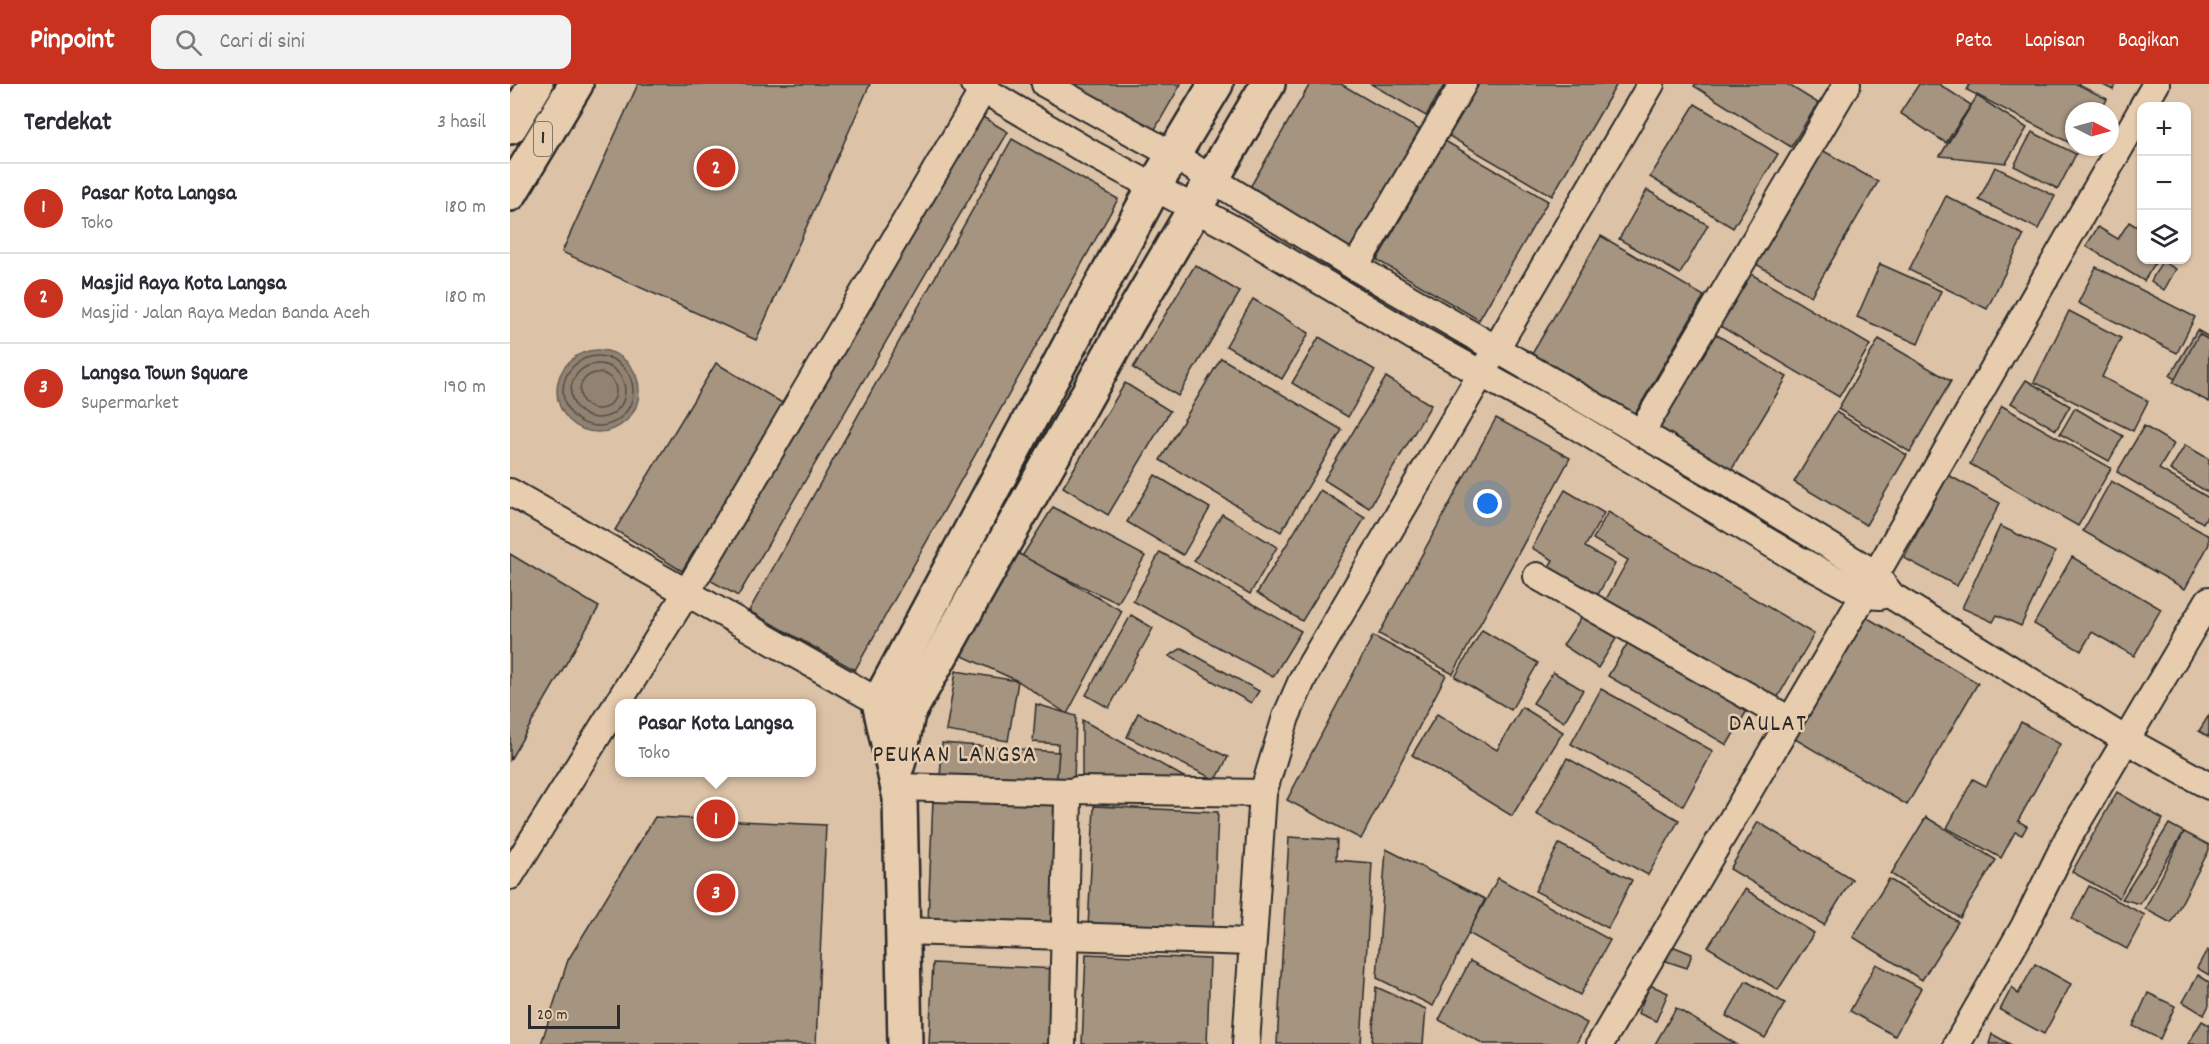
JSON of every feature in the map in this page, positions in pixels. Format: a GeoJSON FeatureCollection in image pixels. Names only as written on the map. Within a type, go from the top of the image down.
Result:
{"type":"FeatureCollection","features":[{"type":"Feature","properties":{"kind":"main road","name":"1"},"geometry":{"type":"LineString","coordinates":[[513,116],[536,84]]}},
{"type":"Feature","properties":{"kind":"main road","name":"1"},"geometry":{"type":"LineString","coordinates":[[510,194],[576,84]]}},
{"type":"Feature","properties":{"kind":"main road"},"geometry":{"type":"LineString","coordinates":[[905,1044],[894,708],[1009,458],[1154,187],[1216,84]]}},
{"type":"Feature","properties":{"kind":"main road"},"geometry":{"type":"LineString","coordinates":[[894,708],[1042,475],[1268,84]]}},
{"type":"Feature","properties":{"kind":"main road"},"geometry":{"type":"LineString","coordinates":[[1009,458],[1042,475]]}},
{"type":"Feature","properties":{"kind":"street"},"geometry":{"type":"LineString","coordinates":[[1046,84],[1173,155],[1355,267],[1641,433],[1869,584],[2126,740],[2209,786]]}},
{"type":"Feature","properties":{"kind":"street"},"geometry":{"type":"LineString","coordinates":[[1355,267],[1462,84]]}},
{"type":"Feature","properties":{"kind":"street"},"geometry":{"type":"LineString","coordinates":[[1246,1044],[1263,793],[1286,717],[1303,678],[1651,84]]}},
{"type":"Feature","properties":{"kind":"street"},"geometry":{"type":"LineString","coordinates":[[1641,433],[1846,84]]}},
{"type":"Feature","properties":{"kind":"street"},"geometry":{"type":"LineString","coordinates":[[2146,102],[2156,84]]}},
{"type":"Feature","properties":{"kind":"street"},"geometry":{"type":"LineString","coordinates":[[620,699],[687,592],[978,87],[1586,432],[1790,555],[1869,584]]}},
{"type":"Feature","properties":{"kind":"street"},"geometry":{"type":"LineString","coordinates":[[1599,1044],[1869,584],[2137,117]]}},
{"type":"Feature","properties":{"kind":"street"},"geometry":{"type":"LineString","coordinates":[[510,492],[894,708]]}},
{"type":"Feature","properties":{"kind":"street"},"geometry":{"type":"LineString","coordinates":[[1537,576],[1790,720]]}},
{"type":"Feature","properties":{"kind":"street"},"geometry":{"type":"LineString","coordinates":[[1957,1044],[2024,927],[2068,838],[2209,600]]}},
{"type":"Feature","properties":{"kind":"street"},"geometry":{"type":"LineString","coordinates":[[510,876],[615,708]]}},
{"type":"Feature","properties":{"kind":"street"},"geometry":{"type":"LineString","coordinates":[[898,782],[1071,792],[1078,790],[1263,793]]}},
{"type":"Feature","properties":{"kind":"street"},"geometry":{"type":"LineString","coordinates":[[1062,1044],[1068,801],[1071,792]]}},
{"type":"Feature","properties":{"kind":"street"},"geometry":{"type":"LineString","coordinates":[[903,931],[1252,942]]}},
{"type":"Feature","properties":{"kind":"water"},"geometry":{"type":"Polygon","coordinates":[[[598,350],[614,353],[627,362],[636,375],[639,391],[636,407],[627,420],[614,429],[598,432],[582,429],[569,420],[560,407],[557,391],[560,375],[569,362],[582,353],[598,350]]]}},
{"type":"Feature","properties":{"kind":"building"},"geometry":{"type":"Polygon","coordinates":[[[638,84],[870,84],[756,340],[562,252],[638,84]]]}},
{"type":"Feature","properties":{"kind":"building"},"geometry":{"type":"Polygon","coordinates":[[[1062,84],[1181,84],[1151,136],[1062,84]]]}},
{"type":"Feature","properties":{"kind":"building"},"geometry":{"type":"Polygon","coordinates":[[[1310,84],[1341,84],[1420,130],[1352,249],[1249,189],[1310,84]]]}},
{"type":"Feature","properties":{"kind":"building"},"geometry":{"type":"Polygon","coordinates":[[[1371,84],[1445,84],[1426,116],[1371,84]]]}},
{"type":"Feature","properties":{"kind":"building"},"geometry":{"type":"Polygon","coordinates":[[[1479,84],[1617,84],[1552,196],[1449,136],[1479,84]]]}},
{"type":"Feature","properties":{"kind":"building"},"geometry":{"type":"Polygon","coordinates":[[[1695,84],[1787,84],[1818,103],[1791,147],[1694,86],[1695,84]]]}},
{"type":"Feature","properties":{"kind":"building"},"geometry":{"type":"Polygon","coordinates":[[[1919,84],[1939,84],[1971,105],[1946,143],[1900,113],[1919,84]]]}},
{"type":"Feature","properties":{"kind":"building"},"geometry":{"type":"Polygon","coordinates":[[[1970,84],[2077,84],[2107,99],[2106,102],[2065,102],[2065,140],[1967,90],[1970,84]]]}},
{"type":"Feature","properties":{"kind":"building"},"geometry":{"type":"Polygon","coordinates":[[[2101,84],[2116,84],[2113,90],[2101,84]]]}},
{"type":"Feature","properties":{"kind":"building"},"geometry":{"type":"Polygon","coordinates":[[[1977,96],[2027,128],[2006,163],[1940,156],[1977,96]]]}},
{"type":"Feature","properties":{"kind":"building"},"geometry":{"type":"Polygon","coordinates":[[[1695,104],[1778,154],[1733,228],[1650,177],[1695,104]]]}},
{"type":"Feature","properties":{"kind":"building"},"geometry":{"type":"Polygon","coordinates":[[[976,113],[1008,132],[738,596],[706,578],[976,113]]]}},
{"type":"Feature","properties":{"kind":"building"},"geometry":{"type":"Polygon","coordinates":[[[2032,132],[2065,148],[2065,156],[2075,156],[2058,189],[2014,166],[2032,132]]]}},
{"type":"Feature","properties":{"kind":"building"},"geometry":{"type":"Polygon","coordinates":[[[1012,139],[1118,199],[855,670],[749,611],[1012,139]]]}},
{"type":"Feature","properties":{"kind":"building"},"geometry":{"type":"Polygon","coordinates":[[[1445,141],[1548,201],[1479,320],[1377,260],[1445,141]]]}},
{"type":"Feature","properties":{"kind":"building"},"geometry":{"type":"Polygon","coordinates":[[[1822,150],[1878,182],[1811,296],[1756,264],[1822,150]]]}},
{"type":"Feature","properties":{"kind":"building"},"geometry":{"type":"Polygon","coordinates":[[[1995,167],[2055,196],[2038,229],[1979,200],[1995,167]]]}},
{"type":"Feature","properties":{"kind":"building"},"geometry":{"type":"Polygon","coordinates":[[[1647,190],[1708,225],[1680,274],[1619,239],[1647,190]]]}},
{"type":"Feature","properties":{"kind":"building"},"geometry":{"type":"Polygon","coordinates":[[[1946,196],[2024,235],[1987,309],[1909,270],[1946,196]]]}},
{"type":"Feature","properties":{"kind":"building"},"geometry":{"type":"Polygon","coordinates":[[[2129,222],[2137,227],[2137,264],[2155,264],[2144,281],[2086,246],[2098,227],[2118,239],[2129,222]]]}},
{"type":"Feature","properties":{"kind":"building"},"geometry":{"type":"Polygon","coordinates":[[[1601,236],[1704,296],[1635,414],[1532,354],[1601,236]]]}},
{"type":"Feature","properties":{"kind":"building"},"geometry":{"type":"Polygon","coordinates":[[[1880,264],[1941,291],[1918,344],[1857,317],[1880,264]]]}},
{"type":"Feature","properties":{"kind":"building"},"geometry":{"type":"Polygon","coordinates":[[[2160,264],[2167,264],[2176,269],[2164,290],[2151,281],[2160,264]]]}},
{"type":"Feature","properties":{"kind":"building"},"geometry":{"type":"Polygon","coordinates":[[[1195,265],[1240,292],[1178,396],[1133,368],[1195,265]]]}},
{"type":"Feature","properties":{"kind":"building"},"geometry":{"type":"Polygon","coordinates":[[[2096,267],[2195,317],[2177,353],[2078,303],[2096,267]]]}},
{"type":"Feature","properties":{"kind":"building"},"geometry":{"type":"Polygon","coordinates":[[[1746,271],[1870,345],[1839,397],[1715,323],[1746,271]]]}},
{"type":"Feature","properties":{"kind":"building"},"geometry":{"type":"Polygon","coordinates":[[[1253,299],[1309,333],[1282,379],[1226,346],[1253,299]]]}},
{"type":"Feature","properties":{"kind":"building"},"geometry":{"type":"Polygon","coordinates":[[[2069,311],[2121,338],[2102,377],[2148,401],[2133,431],[2034,382],[2069,311]]]}},
{"type":"Feature","properties":{"kind":"building"},"geometry":{"type":"Polygon","coordinates":[[[2197,330],[2209,337],[2209,400],[2170,376],[2197,330]]]}},
{"type":"Feature","properties":{"kind":"building"},"geometry":{"type":"Polygon","coordinates":[[[1712,332],[1787,377],[1726,479],[1651,435],[1712,332]]]}},
{"type":"Feature","properties":{"kind":"building"},"geometry":{"type":"Polygon","coordinates":[[[2199,334],[2209,340],[2209,402],[2173,383],[2199,334]]]}},
{"type":"Feature","properties":{"kind":"building"},"geometry":{"type":"Polygon","coordinates":[[[1319,337],[1375,370],[1348,417],[1292,383],[1319,337]]]}},
{"type":"Feature","properties":{"kind":"building"},"geometry":{"type":"Polygon","coordinates":[[[1879,339],[1951,381],[1910,452],[1838,409],[1879,339]]]}},
{"type":"Feature","properties":{"kind":"building"},"geometry":{"type":"Polygon","coordinates":[[[1221,358],[1342,430],[1281,532],[1160,460],[1221,358]]]}},
{"type":"Feature","properties":{"kind":"building"},"geometry":{"type":"Polygon","coordinates":[[[716,363],[784,404],[682,571],[615,530],[716,363]]]}},
{"type":"Feature","properties":{"kind":"building"},"geometry":{"type":"Polygon","coordinates":[[[1386,377],[1431,405],[1369,508],[1324,480],[1386,377]]]}},
{"type":"Feature","properties":{"kind":"building"},"geometry":{"type":"Polygon","coordinates":[[[2026,380],[2070,406],[2056,430],[2011,403],[2026,380]]]}},
{"type":"Feature","properties":{"kind":"building"},"geometry":{"type":"Polygon","coordinates":[[[1125,383],[1170,411],[1108,515],[1063,487],[1125,383]]]}},
{"type":"Feature","properties":{"kind":"building"},"geometry":{"type":"Polygon","coordinates":[[[2002,406],[2111,468],[2078,526],[1970,464],[2002,406]]]}},
{"type":"Feature","properties":{"kind":"building"},"geometry":{"type":"Polygon","coordinates":[[[2075,408],[2123,436],[2109,461],[2060,434],[2075,408]]]}},
{"type":"Feature","properties":{"kind":"building"},"geometry":{"type":"Polygon","coordinates":[[[1836,412],[1907,455],[1866,525],[1794,482],[1836,412]]]}},
{"type":"Feature","properties":{"kind":"building"},"geometry":{"type":"Polygon","coordinates":[[[1496,418],[1570,458],[1453,674],[1379,634],[1496,418]]]}},
{"type":"Feature","properties":{"kind":"building"},"geometry":{"type":"Polygon","coordinates":[[[2144,426],[2174,444],[2159,469],[2209,498],[2209,513],[2203,523],[2117,472],[2144,426]]]}},
{"type":"Feature","properties":{"kind":"building"},"geometry":{"type":"Polygon","coordinates":[[[2185,445],[2209,459],[2209,493],[2170,470],[2185,445]]]}},
{"type":"Feature","properties":{"kind":"building"},"geometry":{"type":"Polygon","coordinates":[[[1155,475],[1210,508],[1183,555],[1127,522],[1155,475]]]}},
{"type":"Feature","properties":{"kind":"building"},"geometry":{"type":"Polygon","coordinates":[[[1948,475],[2000,503],[1957,586],[1904,558],[1948,475]]]}},
{"type":"Feature","properties":{"kind":"building"},"geometry":{"type":"Polygon","coordinates":[[[2111,481],[2209,536],[2209,544],[2185,589],[2083,531],[2111,481]]]}},
{"type":"Feature","properties":{"kind":"building"},"geometry":{"type":"Polygon","coordinates":[[[1320,490],[1365,518],[1302,621],[1257,593],[1320,490]]]}},
{"type":"Feature","properties":{"kind":"building"},"geometry":{"type":"Polygon","coordinates":[[[1565,490],[1604,513],[1585,547],[1615,564],[1596,598],[1547,570],[1553,560],[1532,548],[1565,490]]]}},
{"type":"Feature","properties":{"kind":"building"},"geometry":{"type":"Polygon","coordinates":[[[1053,507],[1145,556],[1118,603],[1021,558],[1053,507]]]}},
{"type":"Feature","properties":{"kind":"building"},"geometry":{"type":"Polygon","coordinates":[[[1608,512],[1814,634],[1775,702],[1605,601],[1628,560],[1593,539],[1608,512]]]}},
{"type":"Feature","properties":{"kind":"building"},"geometry":{"type":"Polygon","coordinates":[[[1222,514],[1277,547],[1250,594],[1194,561],[1222,514]]]}},
{"type":"Feature","properties":{"kind":"building"},"geometry":{"type":"Polygon","coordinates":[[[2000,526],[2055,552],[2021,626],[1997,615],[1993,622],[1962,608],[2000,526]]]}},
{"type":"Feature","properties":{"kind":"building"},"geometry":{"type":"Polygon","coordinates":[[[1014,551],[1122,611],[1067,714],[1018,681],[958,654],[1014,551]]]}},
{"type":"Feature","properties":{"kind":"building"},"geometry":{"type":"Polygon","coordinates":[[[1160,552],[1301,631],[1273,677],[1133,601],[1160,552]]]}},
{"type":"Feature","properties":{"kind":"building"},"geometry":{"type":"Polygon","coordinates":[[[510,554],[599,607],[510,760],[510,554]]]}},
{"type":"Feature","properties":{"kind":"building"},"geometry":{"type":"Polygon","coordinates":[[[2072,557],[2161,609],[2134,656],[2092,632],[2081,651],[2034,624],[2072,557]]]}},
{"type":"Feature","properties":{"kind":"building"},"geometry":{"type":"Polygon","coordinates":[[[1585,612],[1619,634],[1598,668],[1563,645],[1585,612]]]}},
{"type":"Feature","properties":{"kind":"building"},"geometry":{"type":"Polygon","coordinates":[[[1131,615],[1153,628],[1109,708],[1086,695],[1131,615]]]}},
{"type":"Feature","properties":{"kind":"building"},"geometry":{"type":"Polygon","coordinates":[[[1866,617],[1978,683],[1907,805],[1795,739],[1866,617]]]}},
{"type":"Feature","properties":{"kind":"building"},"geometry":{"type":"Polygon","coordinates":[[[1482,630],[1538,663],[1511,710],[1455,677],[1482,630]]]}},
{"type":"Feature","properties":{"kind":"building"},"geometry":{"type":"Polygon","coordinates":[[[1373,636],[1446,675],[1361,839],[1287,800],[1373,636]]]}},
{"type":"Feature","properties":{"kind":"building"},"geometry":{"type":"Polygon","coordinates":[[[1630,639],[1749,707],[1727,745],[1608,676],[1630,639]]]}},
{"type":"Feature","properties":{"kind":"building"},"geometry":{"type":"Polygon","coordinates":[[[1182,648],[1259,691],[1251,703],[1169,656],[1182,648]]]}},
{"type":"Feature","properties":{"kind":"building"},"geometry":{"type":"Polygon","coordinates":[[[956,671],[1018,681],[1008,741],[946,731],[956,671]]]}},
{"type":"Feature","properties":{"kind":"building"},"geometry":{"type":"Polygon","coordinates":[[[1553,672],[1583,690],[1564,722],[1533,703],[1553,672]]]}},
{"type":"Feature","properties":{"kind":"building"},"geometry":{"type":"Polygon","coordinates":[[[1601,689],[1713,751],[1683,806],[1571,744],[1601,689]]]}},
{"type":"Feature","properties":{"kind":"building"},"geometry":{"type":"Polygon","coordinates":[[[1036,704],[1076,716],[1074,782],[1056,788],[1058,744],[1033,742],[1036,704]]]}},
{"type":"Feature","properties":{"kind":"building"},"geometry":{"type":"Polygon","coordinates":[[[1522,707],[1563,732],[1512,816],[1412,755],[1437,714],[1497,750],[1522,707]]]}},
{"type":"Feature","properties":{"kind":"building"},"geometry":{"type":"Polygon","coordinates":[[[1138,713],[1228,757],[1216,780],[1127,737],[1138,713]]]}},
{"type":"Feature","properties":{"kind":"building"},"geometry":{"type":"Polygon","coordinates":[[[2209,715],[2209,737],[2199,731],[2209,715]]]}},
{"type":"Feature","properties":{"kind":"building"},"geometry":{"type":"Polygon","coordinates":[[[1082,720],[1191,781],[1082,780],[1082,720]]]}},
{"type":"Feature","properties":{"kind":"building"},"geometry":{"type":"Polygon","coordinates":[[[2021,722],[2060,744],[2018,821],[2027,826],[2022,835],[2015,832],[2001,858],[1947,828],[1973,779],[1986,786],[2021,722]]]}},
{"type":"Feature","properties":{"kind":"building"},"geometry":{"type":"Polygon","coordinates":[[[942,743],[1059,752],[1056,788],[940,780],[942,743]]]}},
{"type":"Feature","properties":{"kind":"building"},"geometry":{"type":"Polygon","coordinates":[[[1567,758],[1679,820],[1648,875],[1536,814],[1567,758]]]}},
{"type":"Feature","properties":{"kind":"building"},"geometry":{"type":"Polygon","coordinates":[[[2117,792],[2163,819],[2119,898],[2072,872],[2117,792]]]}},
{"type":"Feature","properties":{"kind":"building"},"geometry":{"type":"Polygon","coordinates":[[[933,799],[1058,805],[1052,927],[928,921],[933,799]]]}},
{"type":"Feature","properties":{"kind":"building"},"geometry":{"type":"Polygon","coordinates":[[[1094,806],[1218,812],[1213,934],[1088,928],[1094,806]]]}},
{"type":"Feature","properties":{"kind":"building"},"geometry":{"type":"Polygon","coordinates":[[[655,817],[826,825],[816,1044],[541,1044],[568,960],[655,817]]]}},
{"type":"Feature","properties":{"kind":"building"},"geometry":{"type":"Polygon","coordinates":[[[1926,817],[1996,860],[1960,918],[1891,874],[1926,817]]]}},
{"type":"Feature","properties":{"kind":"building"},"geometry":{"type":"Polygon","coordinates":[[[1758,822],[1852,879],[1824,925],[1730,869],[1758,822]]]}},
{"type":"Feature","properties":{"kind":"building"},"geometry":{"type":"Polygon","coordinates":[[[2169,824],[2184,832],[2140,904],[2122,899],[2169,824]]]}},
{"type":"Feature","properties":{"kind":"building"},"geometry":{"type":"Polygon","coordinates":[[[2184,832],[2209,845],[2209,850],[2171,923],[2145,909],[2184,832]]]}},
{"type":"Feature","properties":{"kind":"building"},"geometry":{"type":"Polygon","coordinates":[[[1289,837],[1337,840],[1336,860],[1372,863],[1361,1044],[1277,1044],[1289,837]]]}},
{"type":"Feature","properties":{"kind":"building"},"geometry":{"type":"Polygon","coordinates":[[[1559,844],[1632,880],[1608,928],[1535,891],[1559,844]]]}},
{"type":"Feature","properties":{"kind":"building"},"geometry":{"type":"Polygon","coordinates":[[[1386,849],[1485,899],[1433,1006],[1377,978],[1386,849]]]}},
{"type":"Feature","properties":{"kind":"building"},"geometry":{"type":"Polygon","coordinates":[[[1498,878],[1610,940],[1580,995],[1468,933],[1498,878]]]}},
{"type":"Feature","properties":{"kind":"building"},"geometry":{"type":"Polygon","coordinates":[[[1889,879],[1958,922],[1922,980],[1853,937],[1889,879]]]}},
{"type":"Feature","properties":{"kind":"building"},"geometry":{"type":"Polygon","coordinates":[[[2089,886],[2145,915],[2127,949],[2072,919],[2089,886]]]}},
{"type":"Feature","properties":{"kind":"building"},"geometry":{"type":"Polygon","coordinates":[[[1745,889],[1814,933],[1778,990],[1708,947],[1745,889]]]}},
{"type":"Feature","properties":{"kind":"building"},"geometry":{"type":"Polygon","coordinates":[[[1672,946],[1692,954],[1687,968],[1666,961],[1672,946]]]}},
{"type":"Feature","properties":{"kind":"building"},"geometry":{"type":"Polygon","coordinates":[[[2207,950],[2209,951],[2209,975],[2197,968],[2207,950]]]}},
{"type":"Feature","properties":{"kind":"building"},"geometry":{"type":"Polygon","coordinates":[[[1086,954],[1210,959],[1207,1044],[1082,1044],[1086,954]]]}},
{"type":"Feature","properties":{"kind":"building"},"geometry":{"type":"Polygon","coordinates":[[[1470,961],[1587,1023],[1576,1044],[1484,1044],[1439,1020],[1470,961]]]}},
{"type":"Feature","properties":{"kind":"building"},"geometry":{"type":"Polygon","coordinates":[[[933,963],[1058,969],[1054,1044],[929,1044],[933,963]]]}},
{"type":"Feature","properties":{"kind":"building"},"geometry":{"type":"Polygon","coordinates":[[[1876,964],[1921,988],[1895,1036],[1850,1011],[1876,964]]]}},
{"type":"Feature","properties":{"kind":"building"},"geometry":{"type":"Polygon","coordinates":[[[2035,964],[2071,984],[2044,1034],[2000,1010],[2012,987],[2018,994],[2035,964]]]}},
{"type":"Feature","properties":{"kind":"building"},"geometry":{"type":"Polygon","coordinates":[[[2198,975],[2209,982],[2209,1005],[2204,1015],[2183,1002],[2198,975]]]}},
{"type":"Feature","properties":{"kind":"building"},"geometry":{"type":"Polygon","coordinates":[[[1746,981],[1785,1003],[1765,1038],[1726,1016],[1746,981]]]}},
{"type":"Feature","properties":{"kind":"building"},"geometry":{"type":"Polygon","coordinates":[[[1650,985],[1668,993],[1656,1021],[1638,1013],[1650,985]]]}},
{"type":"Feature","properties":{"kind":"building"},"geometry":{"type":"Polygon","coordinates":[[[1376,987],[1426,1009],[1423,1044],[1372,1042],[1376,987]]]}},
{"type":"Feature","properties":{"kind":"building"},"geometry":{"type":"Polygon","coordinates":[[[2148,993],[2175,1006],[2160,1039],[2133,1026],[2148,993]]]}},
{"type":"Feature","properties":{"kind":"building"},"geometry":{"type":"Polygon","coordinates":[[[1676,1008],[1736,1044],[1655,1044],[1676,1008]]]}},
{"type":"Feature","properties":{"kind":"building"},"geometry":{"type":"Polygon","coordinates":[[[2202,1021],[2209,1025],[2209,1044],[2188,1044],[2202,1021]]]}},
{"type":"Feature","properties":{"kind":"building"},"geometry":{"type":"Polygon","coordinates":[[[1992,1034],[2010,1044],[1989,1044],[1992,1034]]]}},
{"type":"Feature","properties":{"kind":"place","name":"Masjid Raya Kota Langsa"},"geometry":{"type":"Point","coordinates":[716,168]}},
{"type":"Feature","properties":{"kind":"place","name":"Pasar Kota Langsa"},"geometry":{"type":"Point","coordinates":[716,819]}},
{"type":"Feature","properties":{"kind":"place","name":"Langsa Town Square"},"geometry":{"type":"Point","coordinates":[716,893]}},
{"type":"Feature","properties":{"kind":"district","name":"DAULAT"},"geometry":{"type":"Point","coordinates":[1768,725]}},
{"type":"Feature","properties":{"kind":"district","name":"PEUKAN LANGSA"},"geometry":{"type":"Point","coordinates":[955,756]}}]}
